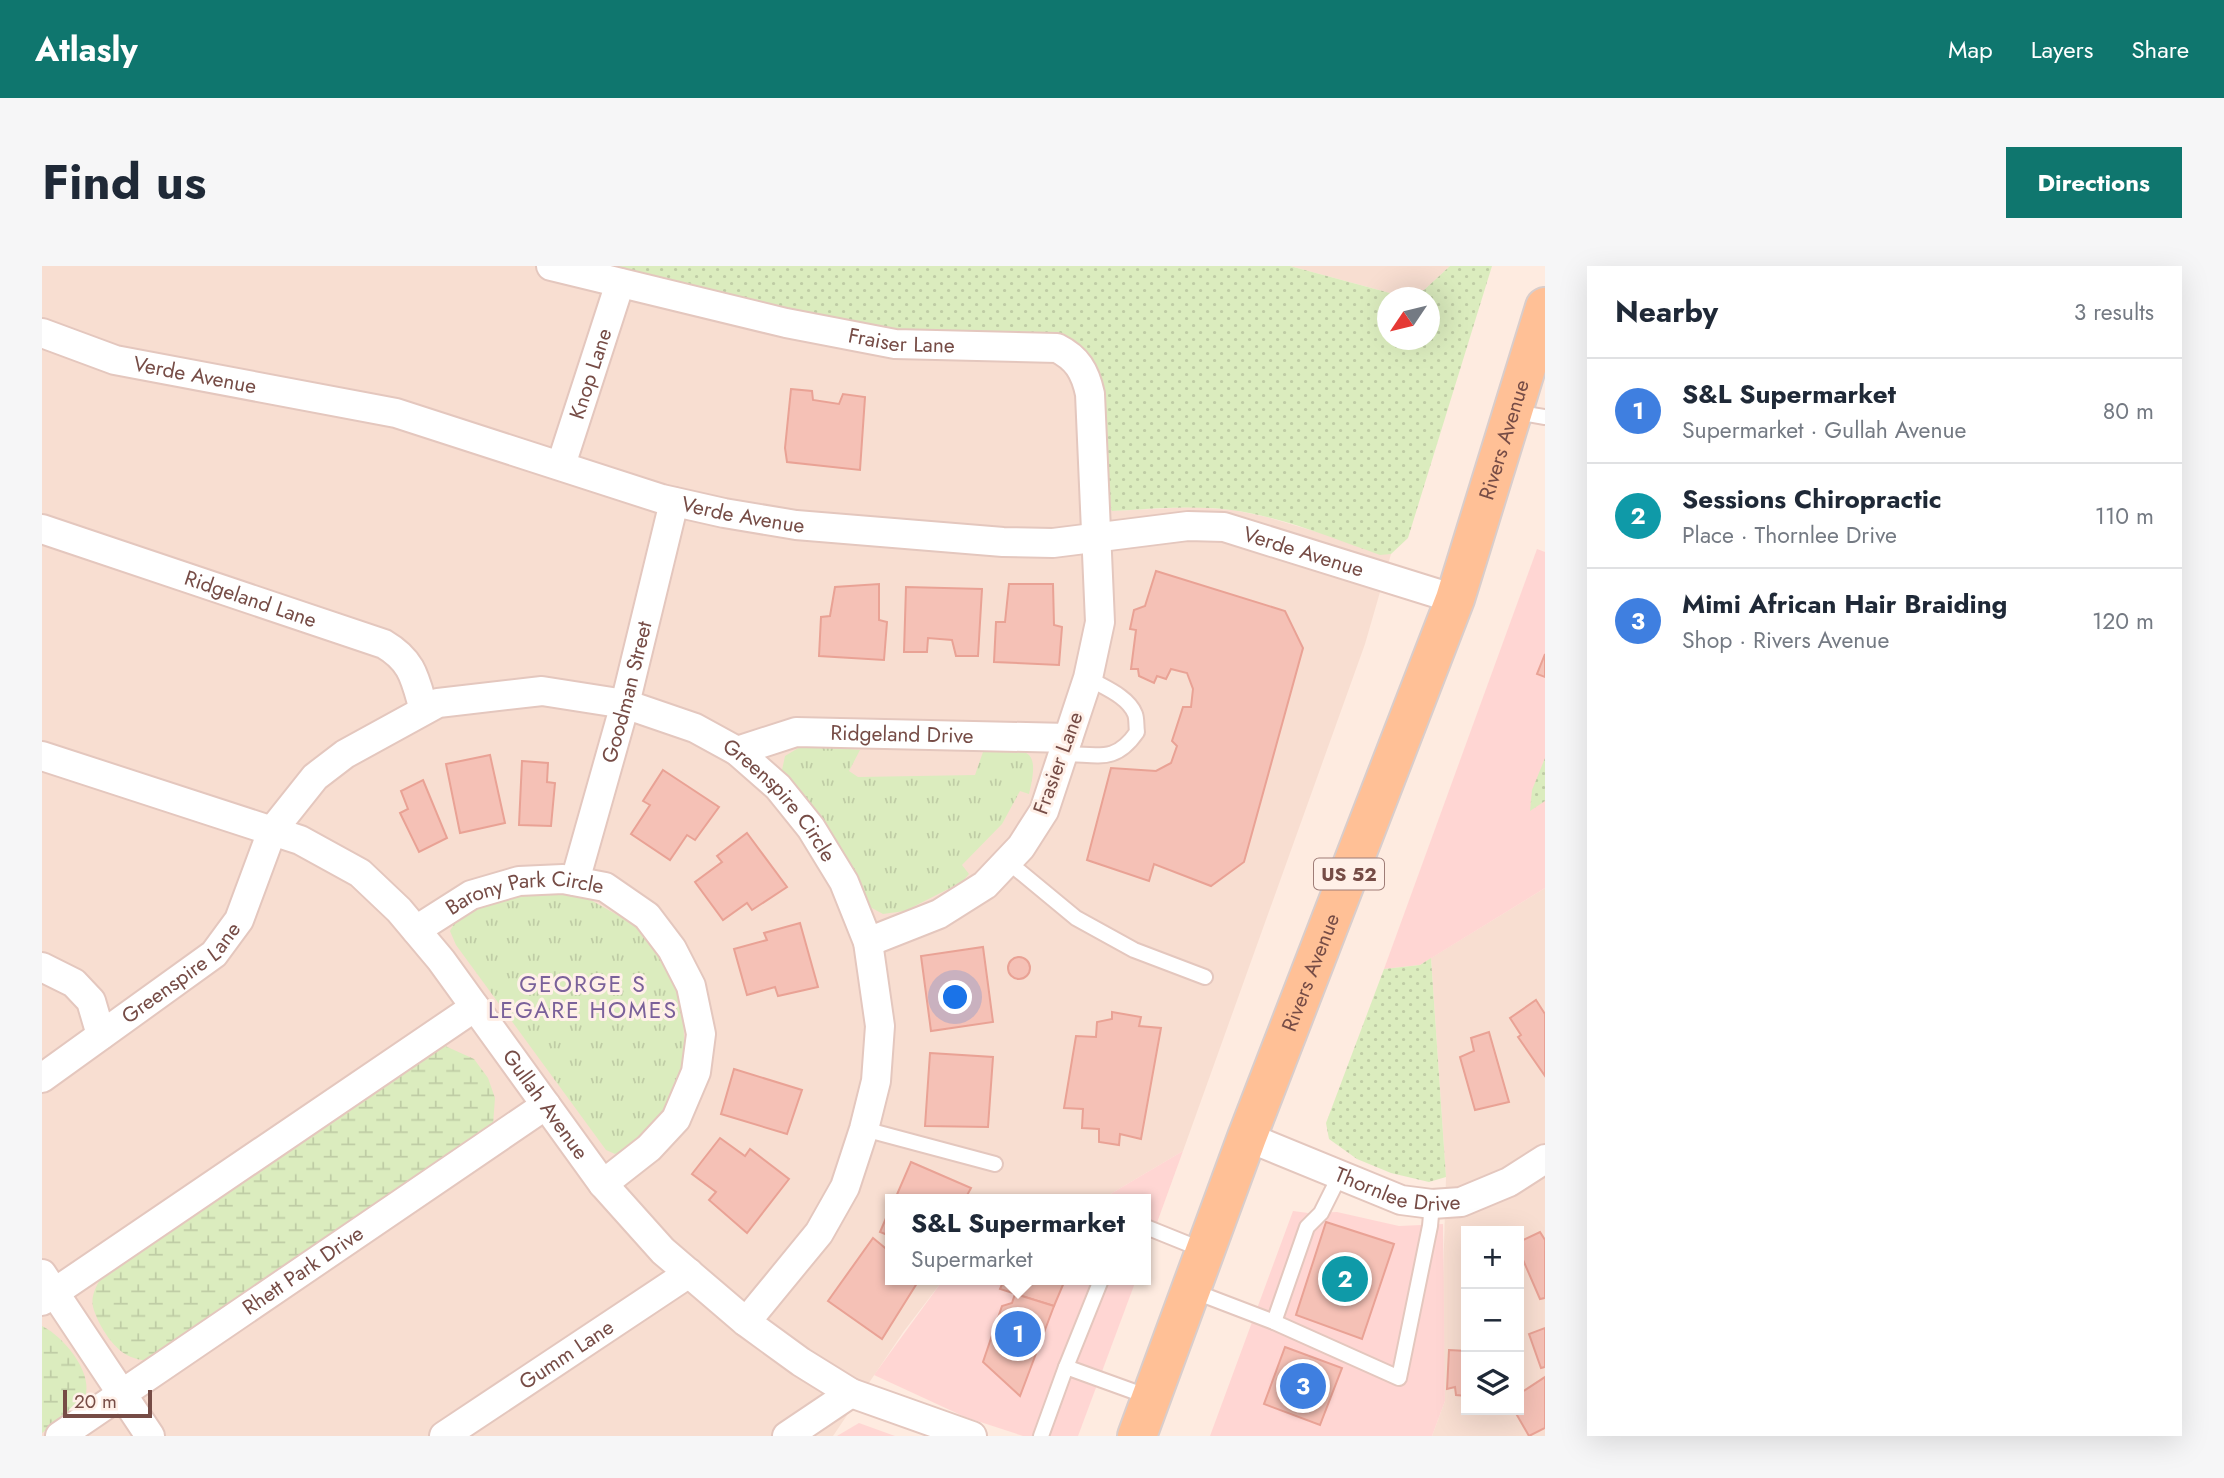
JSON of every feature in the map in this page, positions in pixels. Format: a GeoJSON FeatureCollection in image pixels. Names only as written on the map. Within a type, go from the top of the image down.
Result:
{"type":"FeatureCollection","features":[{"type":"Feature","properties":{"kind":"main road","name":"Rivers Avenue"},"geometry":{"type":"LineString","coordinates":[[1137,1436],[1247,1137],[1529,414],[1545,307]]}},
{"type":"Feature","properties":{"kind":"street","name":"Fraiser Lane"},"geometry":{"type":"LineString","coordinates":[[551,266],[786,323],[869,340],[895,344],[1057,348],[1070,354],[1087,378],[1090,394],[1097,537]]}},
{"type":"Feature","properties":{"kind":"street","name":"Knop Lane"},"geometry":{"type":"LineString","coordinates":[[561,465],[620,283]]}},
{"type":"Feature","properties":{"kind":"street","name":"Verde Avenue"},"geometry":{"type":"LineString","coordinates":[[42,333],[115,360],[396,413],[674,502],[796,525],[1003,542],[1053,543],[1188,526],[1224,527],[1455,599]]}},
{"type":"Feature","properties":{"kind":"street","name":"Goodman Street"},"geometry":{"type":"LineString","coordinates":[[575,881],[625,704],[674,502]]}},
{"type":"Feature","properties":{"kind":"street","name":"Ridgeland Lane"},"geometry":{"type":"LineString","coordinates":[[42,529],[384,645],[400,653],[413,671],[424,710]]}},
{"type":"Feature","properties":{"kind":"street","name":"Frasier Lane"},"geometry":{"type":"LineString","coordinates":[[868,942],[939,914],[985,885],[1021,847],[1044,811],[1088,678],[1100,622],[1097,537]]}},
{"type":"Feature","properties":{"kind":"street","name":"Greenspire Circle"},"geometry":{"type":"LineString","coordinates":[[272,831],[315,777],[325,769],[345,754],[424,710],[438,703],[542,691],[625,704],[695,728],[737,751],[778,787],[811,828],[844,882],[868,942],[880,1026],[876,1081],[845,1187],[819,1233],[746,1322]]}},
{"type":"Feature","properties":{"kind":"street","name":"Ridgeland Drive"},"geometry":{"type":"LineString","coordinates":[[737,751],[796,732],[1066,746]]}},
{"type":"Feature","properties":{"kind":"street","name":"Gullah Avenue"},"geometry":{"type":"LineString","coordinates":[[42,756],[300,840],[360,873],[400,909],[475,1007],[603,1184],[663,1251],[746,1322],[801,1362],[851,1393],[972,1436]]}},
{"type":"Feature","properties":{"kind":"street","name":"Greenspire Lane"},"geometry":{"type":"LineString","coordinates":[[42,1078],[214,954],[239,920],[272,831]]}},
{"type":"Feature","properties":{"kind":"street","name":"Barony Park Circle"},"geometry":{"type":"LineString","coordinates":[[416,930],[471,895],[519,881],[563,878],[605,887],[646,916],[672,949],[691,986],[701,1034],[695,1072],[676,1119],[649,1148],[603,1184]]}},
{"type":"Feature","properties":{"kind":"street"},"geometry":{"type":"LineString","coordinates":[[42,967],[74,984],[90,1001],[101,1035]]}},
{"type":"Feature","properties":{"kind":"street"},"geometry":{"type":"LineString","coordinates":[[150,1436],[46,1289],[475,1007]]}},
{"type":"Feature","properties":{"kind":"street","name":"Rhett Park Drive"},"geometry":{"type":"LineString","coordinates":[[60,1436],[546,1105]]}},
{"type":"Feature","properties":{"kind":"street","name":"Thornlee Drive"},"geometry":{"type":"LineString","coordinates":[[1247,1137],[1401,1200],[1432,1204],[1461,1202],[1509,1182],[1545,1160]]}},
{"type":"Feature","properties":{"kind":"street","name":"Gumm Lane"},"geometry":{"type":"LineString","coordinates":[[444,1436],[689,1273]]}},
{"type":"Feature","properties":{"kind":"street"},"geometry":{"type":"LineString","coordinates":[[787,1436],[851,1393]]}},
{"type":"Feature","properties":{"kind":"lane"},"geometry":{"type":"LineString","coordinates":[[1066,746],[1113,755],[1127,747],[1137,732],[1135,714],[1129,705],[1114,692],[1088,678]]}},
{"type":"Feature","properties":{"kind":"lane"},"geometry":{"type":"LineString","coordinates":[[1007,861],[1076,919],[1134,950],[1205,976]]}},
{"type":"Feature","properties":{"kind":"lane"},"geometry":{"type":"LineString","coordinates":[[864,1129],[995,1164]]}},
{"type":"Feature","properties":{"kind":"lane"},"geometry":{"type":"LineString","coordinates":[[1274,1322],[1307,1227],[1321,1213],[1340,1175]]}},
{"type":"Feature","properties":{"kind":"lane"},"geometry":{"type":"LineString","coordinates":[[1190,1290],[1274,1322],[1399,1378],[1430,1226],[1432,1204]]}},
{"type":"Feature","properties":{"kind":"lane"},"geometry":{"type":"LineString","coordinates":[[1151,1229],[1205,1251]]}},
{"type":"Feature","properties":{"kind":"lane"},"geometry":{"type":"LineString","coordinates":[[1041,1436],[1099,1285]]}},
{"type":"Feature","properties":{"kind":"lane"},"geometry":{"type":"LineString","coordinates":[[1066,1367],[1151,1398]]}},
{"type":"Feature","properties":{"kind":"shaded area"},"geometry":{"type":"Polygon","coordinates":[[[42,266],[590,266],[1069,345],[1112,511],[1194,507],[1233,510],[1267,517],[1391,554],[1365,644],[1183,1151],[1110,1194],[885,1194],[885,1285],[939,1285],[904,1331],[833,1436],[42,1436],[42,266]]]}},
{"type":"Feature","properties":{"kind":"shaded area"},"geometry":{"type":"Polygon","coordinates":[[[1290,266],[1450,266],[1427,287],[1377,287],[1377,290],[1290,266]]]}},
{"type":"Feature","properties":{"kind":"shaded area"},"geometry":{"type":"Polygon","coordinates":[[[1537,549],[1545,552],[1545,888],[1420,965],[1384,969],[1537,549]]]}},
{"type":"Feature","properties":{"kind":"shaded area"},"geometry":{"type":"Polygon","coordinates":[[[1545,888],[1545,1436],[1432,1436],[1445,1401],[1442,1313],[1446,1177],[1431,958],[1545,888]]]}},
{"type":"Feature","properties":{"kind":"shaded area"},"geometry":{"type":"Polygon","coordinates":[[[1183,1151],[1151,1239],[1151,1194],[1110,1194],[1183,1151]]]}},
{"type":"Feature","properties":{"kind":"shaded area"},"geometry":{"type":"Polygon","coordinates":[[[1293,1211],[1337,1212],[1399,1226],[1443,1224],[1445,1401],[1432,1436],[1210,1436],[1293,1211]]]}},
{"type":"Feature","properties":{"kind":"shaded area"},"geometry":{"type":"Polygon","coordinates":[[[939,1285],[1134,1285],[1078,1436],[1023,1436],[965,1417],[874,1375],[939,1285]]]}},
{"type":"Feature","properties":{"kind":"shaded area"},"geometry":{"type":"Polygon","coordinates":[[[859,1423],[895,1436],[837,1436],[859,1423]]]}},
{"type":"Feature","properties":{"kind":"green space"},"geometry":{"type":"Polygon","coordinates":[[[590,266],[1290,266],[1377,290],[1377,350],[1440,350],[1440,287],[1427,287],[1450,266],[1492,266],[1408,538],[1391,554],[1380,555],[1288,523],[1231,510],[1186,508],[1112,511],[1106,504],[1092,366],[893,337],[590,266]]]}},
{"type":"Feature","properties":{"kind":"green space"},"geometry":{"type":"Polygon","coordinates":[[[800,747],[860,750],[849,771],[858,777],[975,775],[984,749],[1020,751],[1031,758],[1033,766],[1029,794],[1020,791],[1002,824],[962,865],[969,874],[962,882],[905,911],[883,914],[870,907],[848,861],[828,828],[782,770],[785,756],[800,747]]]}},
{"type":"Feature","properties":{"kind":"green space"},"geometry":{"type":"Polygon","coordinates":[[[1545,758],[1545,801],[1530,811],[1532,790],[1545,758]]]}},
{"type":"Feature","properties":{"kind":"green space"},"geometry":{"type":"Polygon","coordinates":[[[573,890],[635,925],[656,950],[675,982],[683,1011],[685,1063],[668,1101],[649,1134],[615,1154],[606,1150],[456,945],[450,931],[458,917],[491,896],[573,890]]]}},
{"type":"Feature","properties":{"kind":"green space"},"geometry":{"type":"Polygon","coordinates":[[[1431,958],[1446,1177],[1429,1182],[1391,1173],[1357,1159],[1329,1139],[1326,1123],[1384,969],[1420,965],[1431,958]]]}},
{"type":"Feature","properties":{"kind":"green space"},"geometry":{"type":"Polygon","coordinates":[[[443,1045],[474,1059],[488,1078],[495,1098],[493,1125],[151,1361],[127,1355],[114,1344],[103,1330],[93,1307],[93,1296],[99,1281],[443,1045]]]}},
{"type":"Feature","properties":{"kind":"green space"},"geometry":{"type":"Polygon","coordinates":[[[42,1326],[70,1350],[78,1361],[87,1386],[79,1408],[42,1433],[42,1326]]]}},
{"type":"Feature","properties":{"kind":"building"},"geometry":{"type":"Polygon","coordinates":[[[791,389],[812,391],[813,400],[839,404],[843,394],[865,397],[860,470],[787,462],[785,448],[791,389]]]}},
{"type":"Feature","properties":{"kind":"building"},"geometry":{"type":"Polygon","coordinates":[[[1156,571],[1285,611],[1303,648],[1244,862],[1211,886],[1154,864],[1149,881],[1087,860],[1111,768],[1156,771],[1171,763],[1177,746],[1172,741],[1183,707],[1191,707],[1193,689],[1187,673],[1171,669],[1166,679],[1157,676],[1154,683],[1139,676],[1138,669],[1131,669],[1136,630],[1130,629],[1134,610],[1145,606],[1156,571]]]}},
{"type":"Feature","properties":{"kind":"building"},"geometry":{"type":"Polygon","coordinates":[[[879,584],[879,620],[887,622],[884,660],[819,656],[821,617],[830,616],[835,587],[879,584]]]}},
{"type":"Feature","properties":{"kind":"building"},"geometry":{"type":"Polygon","coordinates":[[[1009,584],[1053,584],[1054,625],[1062,627],[1059,665],[994,662],[996,622],[1005,622],[1009,584]]]}},
{"type":"Feature","properties":{"kind":"building"},"geometry":{"type":"Polygon","coordinates":[[[906,587],[982,589],[978,656],[956,656],[952,640],[928,638],[927,652],[904,652],[906,587]]]}},
{"type":"Feature","properties":{"kind":"building"},"geometry":{"type":"Polygon","coordinates":[[[1545,654],[1545,677],[1537,674],[1545,654]]]}},
{"type":"Feature","properties":{"kind":"building"},"geometry":{"type":"Polygon","coordinates":[[[490,755],[505,823],[460,833],[446,764],[490,755]]]}},
{"type":"Feature","properties":{"kind":"building"},"geometry":{"type":"Polygon","coordinates":[[[522,761],[548,763],[547,782],[555,783],[551,826],[519,825],[522,761]]]}},
{"type":"Feature","properties":{"kind":"building"},"geometry":{"type":"Polygon","coordinates":[[[663,770],[719,807],[695,840],[687,835],[670,860],[631,834],[650,805],[643,801],[663,770]]]}},
{"type":"Feature","properties":{"kind":"building"},"geometry":{"type":"Polygon","coordinates":[[[423,780],[447,838],[419,852],[400,813],[408,809],[401,791],[423,780]]]}},
{"type":"Feature","properties":{"kind":"building"},"geometry":{"type":"Polygon","coordinates":[[[747,833],[787,887],[752,910],[747,903],[723,920],[695,882],[722,862],[717,856],[747,833]]]}},
{"type":"Feature","properties":{"kind":"building"},"geometry":{"type":"Polygon","coordinates":[[[800,923],[818,987],[778,996],[775,987],[747,995],[734,949],[767,940],[764,933],[800,923]]]}},
{"type":"Feature","properties":{"kind":"building"},"geometry":{"type":"Polygon","coordinates":[[[983,947],[993,1022],[931,1031],[921,956],[983,947]]]}},
{"type":"Feature","properties":{"kind":"building"},"geometry":{"type":"Polygon","coordinates":[[[1019,957],[1027,960],[1030,968],[1027,976],[1019,979],[1011,976],[1008,968],[1011,960],[1019,957]]]}},
{"type":"Feature","properties":{"kind":"building"},"geometry":{"type":"Polygon","coordinates":[[[1536,1000],[1545,1014],[1545,1076],[1518,1037],[1521,1035],[1510,1018],[1536,1000]]]}},
{"type":"Feature","properties":{"kind":"building"},"geometry":{"type":"Polygon","coordinates":[[[1112,1012],[1141,1017],[1139,1026],[1161,1028],[1141,1139],[1120,1134],[1119,1145],[1099,1142],[1099,1129],[1082,1128],[1083,1109],[1064,1108],[1076,1036],[1096,1037],[1097,1022],[1112,1019],[1112,1012]]]}},
{"type":"Feature","properties":{"kind":"building"},"geometry":{"type":"Polygon","coordinates":[[[1489,1032],[1509,1102],[1475,1110],[1460,1057],[1474,1051],[1471,1038],[1489,1032]]]}},
{"type":"Feature","properties":{"kind":"building"},"geometry":{"type":"Polygon","coordinates":[[[930,1053],[993,1057],[988,1127],[925,1126],[930,1053]]]}},
{"type":"Feature","properties":{"kind":"building"},"geometry":{"type":"Polygon","coordinates":[[[734,1069],[802,1090],[787,1134],[721,1114],[734,1069]]]}},
{"type":"Feature","properties":{"kind":"building"},"geometry":{"type":"Polygon","coordinates":[[[720,1138],[745,1156],[750,1149],[789,1179],[747,1233],[709,1200],[716,1192],[692,1174],[720,1138]]]}},
{"type":"Feature","properties":{"kind":"building"},"geometry":{"type":"Polygon","coordinates":[[[911,1162],[971,1188],[968,1194],[897,1194],[911,1162]]]}},
{"type":"Feature","properties":{"kind":"building"},"geometry":{"type":"Polygon","coordinates":[[[885,1220],[885,1234],[880,1232],[885,1220]]]}},
{"type":"Feature","properties":{"kind":"building"},"geometry":{"type":"Polygon","coordinates":[[[1326,1222],[1394,1244],[1362,1339],[1296,1315],[1326,1222]]]}},
{"type":"Feature","properties":{"kind":"building"},"geometry":{"type":"Polygon","coordinates":[[[1540,1232],[1545,1240],[1545,1298],[1540,1299],[1524,1262],[1524,1240],[1540,1232]]]}},
{"type":"Feature","properties":{"kind":"building"},"geometry":{"type":"Polygon","coordinates":[[[873,1238],[885,1248],[885,1285],[916,1285],[882,1339],[828,1301],[873,1238]]]}},
{"type":"Feature","properties":{"kind":"building"},"geometry":{"type":"Polygon","coordinates":[[[1002,1285],[1063,1285],[1054,1306],[1000,1289],[1002,1285]]]}},
{"type":"Feature","properties":{"kind":"building"},"geometry":{"type":"Polygon","coordinates":[[[1015,1294],[1054,1306],[1020,1396],[983,1362],[1002,1306],[1012,1303],[1015,1294]]]}},
{"type":"Feature","properties":{"kind":"building"},"geometry":{"type":"Polygon","coordinates":[[[1545,1328],[1545,1367],[1541,1368],[1529,1334],[1545,1328]]]}},
{"type":"Feature","properties":{"kind":"building"},"geometry":{"type":"Polygon","coordinates":[[[1285,1347],[1342,1368],[1320,1425],[1264,1404],[1285,1347]]]}},
{"type":"Feature","properties":{"kind":"building"},"geometry":{"type":"Polygon","coordinates":[[[1449,1350],[1461,1351],[1461,1396],[1456,1395],[1455,1387],[1447,1389],[1449,1350]]]}},
{"type":"Feature","properties":{"kind":"building"},"geometry":{"type":"Polygon","coordinates":[[[1545,1377],[1545,1428],[1529,1436],[1517,1415],[1524,1415],[1524,1391],[1545,1377]]]}},
{"type":"Feature","properties":{"kind":"place","name":"Sessions Chiropractic"},"geometry":{"type":"Point","coordinates":[1345,1279]}},
{"type":"Feature","properties":{"kind":"place","name":"S&L Supermarket"},"geometry":{"type":"Point","coordinates":[1018,1334]}},
{"type":"Feature","properties":{"kind":"place","name":"Mimi African Hair Braiding"},"geometry":{"type":"Point","coordinates":[1303,1386]}},
{"type":"Feature","properties":{"kind":"district","name":"GEORGE S LEGARE HOMES"},"geometry":{"type":"Point","coordinates":[583,997]}}]}
